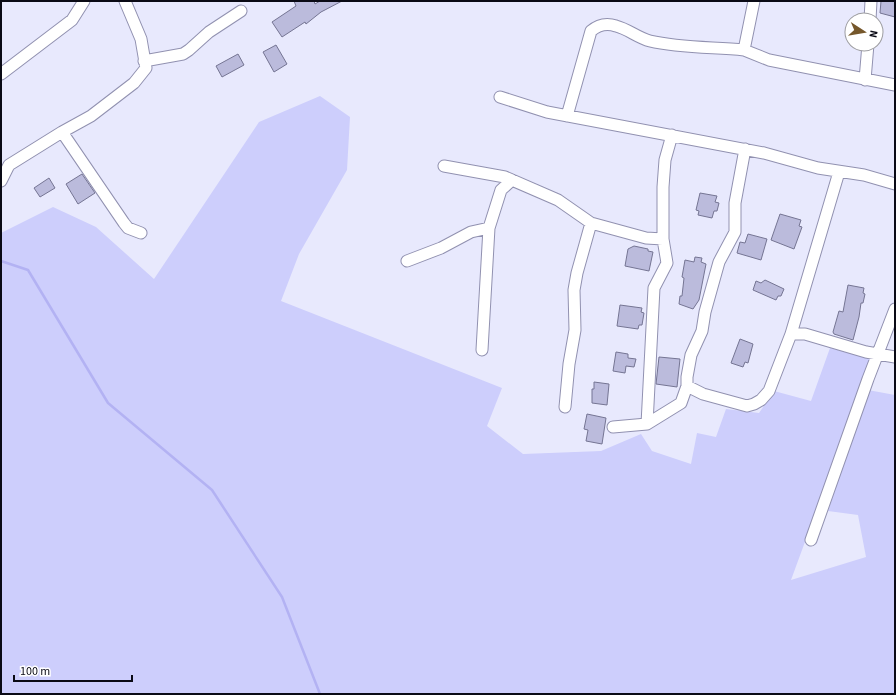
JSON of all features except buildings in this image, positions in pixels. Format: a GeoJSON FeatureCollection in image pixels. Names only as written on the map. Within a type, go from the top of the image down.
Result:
{"type":"FeatureCollection","features":[{"type":"Feature","properties":{"kind":"street"},"geometry":{"type":"LineString","coordinates":[[1,74],[72,20],[84,1]]}},
{"type":"Feature","properties":{"kind":"street"},"geometry":{"type":"LineString","coordinates":[[1,181],[9,165],[91,116],[134,83],[146,68],[141,39],[125,1]]}},
{"type":"Feature","properties":{"kind":"street"},"geometry":{"type":"LineString","coordinates":[[744,50],[754,1]]}},
{"type":"Feature","properties":{"kind":"street"},"geometry":{"type":"LineString","coordinates":[[870,12],[871,1]]}},
{"type":"Feature","properties":{"kind":"street"},"geometry":{"type":"LineString","coordinates":[[144,61],[183,54],[209,32],[241,11]]}},
{"type":"Feature","properties":{"kind":"street"},"geometry":{"type":"LineString","coordinates":[[567,116],[591,31],[597,26],[606,24],[615,25],[648,40],[663,44],[744,50],[769,60],[895,85]]}},
{"type":"Feature","properties":{"kind":"street"},"geometry":{"type":"LineString","coordinates":[[865,80],[867,52]]}},
{"type":"Feature","properties":{"kind":"street"},"geometry":{"type":"LineString","coordinates":[[500,97],[547,112],[745,149],[839,172],[864,175],[895,184]]}},
{"type":"Feature","properties":{"kind":"street"},"geometry":{"type":"LineString","coordinates":[[62,132],[124,223],[128,228],[141,233]]}},
{"type":"Feature","properties":{"kind":"street"},"geometry":{"type":"LineString","coordinates":[[647,424],[654,288],[667,263],[663,239],[664,173],[665,160],[672,135]]}},
{"type":"Feature","properties":{"kind":"street"},"geometry":{"type":"LineString","coordinates":[[613,427],[647,424],[681,403],[687,386],[691,355],[702,331],[705,312],[719,262],[734,234],[735,203],[745,149]]}},
{"type":"Feature","properties":{"kind":"street"},"geometry":{"type":"LineString","coordinates":[[444,166],[499,176],[512,180],[558,200],[591,223],[646,238],[663,239]]}},
{"type":"Feature","properties":{"kind":"street"},"geometry":{"type":"LineString","coordinates":[[687,386],[735,404],[747,406],[754,404],[769,391],[791,334],[839,172]]}},
{"type":"Feature","properties":{"kind":"street"},"geometry":{"type":"LineString","coordinates":[[482,350],[489,228],[502,190],[512,180]]}},
{"type":"Feature","properties":{"kind":"street"},"geometry":{"type":"LineString","coordinates":[[565,407],[569,364],[575,330],[574,290],[576,273],[591,223]]}},
{"type":"Feature","properties":{"kind":"street"},"geometry":{"type":"LineString","coordinates":[[407,262],[441,248],[471,232],[489,228]]}},
{"type":"Feature","properties":{"kind":"street"},"geometry":{"type":"LineString","coordinates":[[812,540],[895,309]]}},
{"type":"Feature","properties":{"kind":"street"},"geometry":{"type":"LineString","coordinates":[[791,334],[805,334],[849,348],[895,357]]}},
{"type":"Feature","properties":{"kind":"shaded area"},"geometry":{"type":"Polygon","coordinates":[[[320,96],[350,117],[347,170],[299,254],[281,301],[502,388],[487,426],[523,454],[601,451],[641,434],[652,451],[691,464],[697,433],[716,437],[726,409],[759,413],[774,391],[811,401],[830,348],[872,359],[791,580],[866,557],[858,515],[828,511],[868,390],[895,395],[895,694],[1,694],[1,233],[53,207],[96,227],[154,279],[259,122],[320,96]]]}},
{"type":"Feature","properties":{"kind":"waterway"},"geometry":{"type":"LineString","coordinates":[[1,261],[28,270],[108,403],[212,490],[282,597],[320,694]]}}]}
